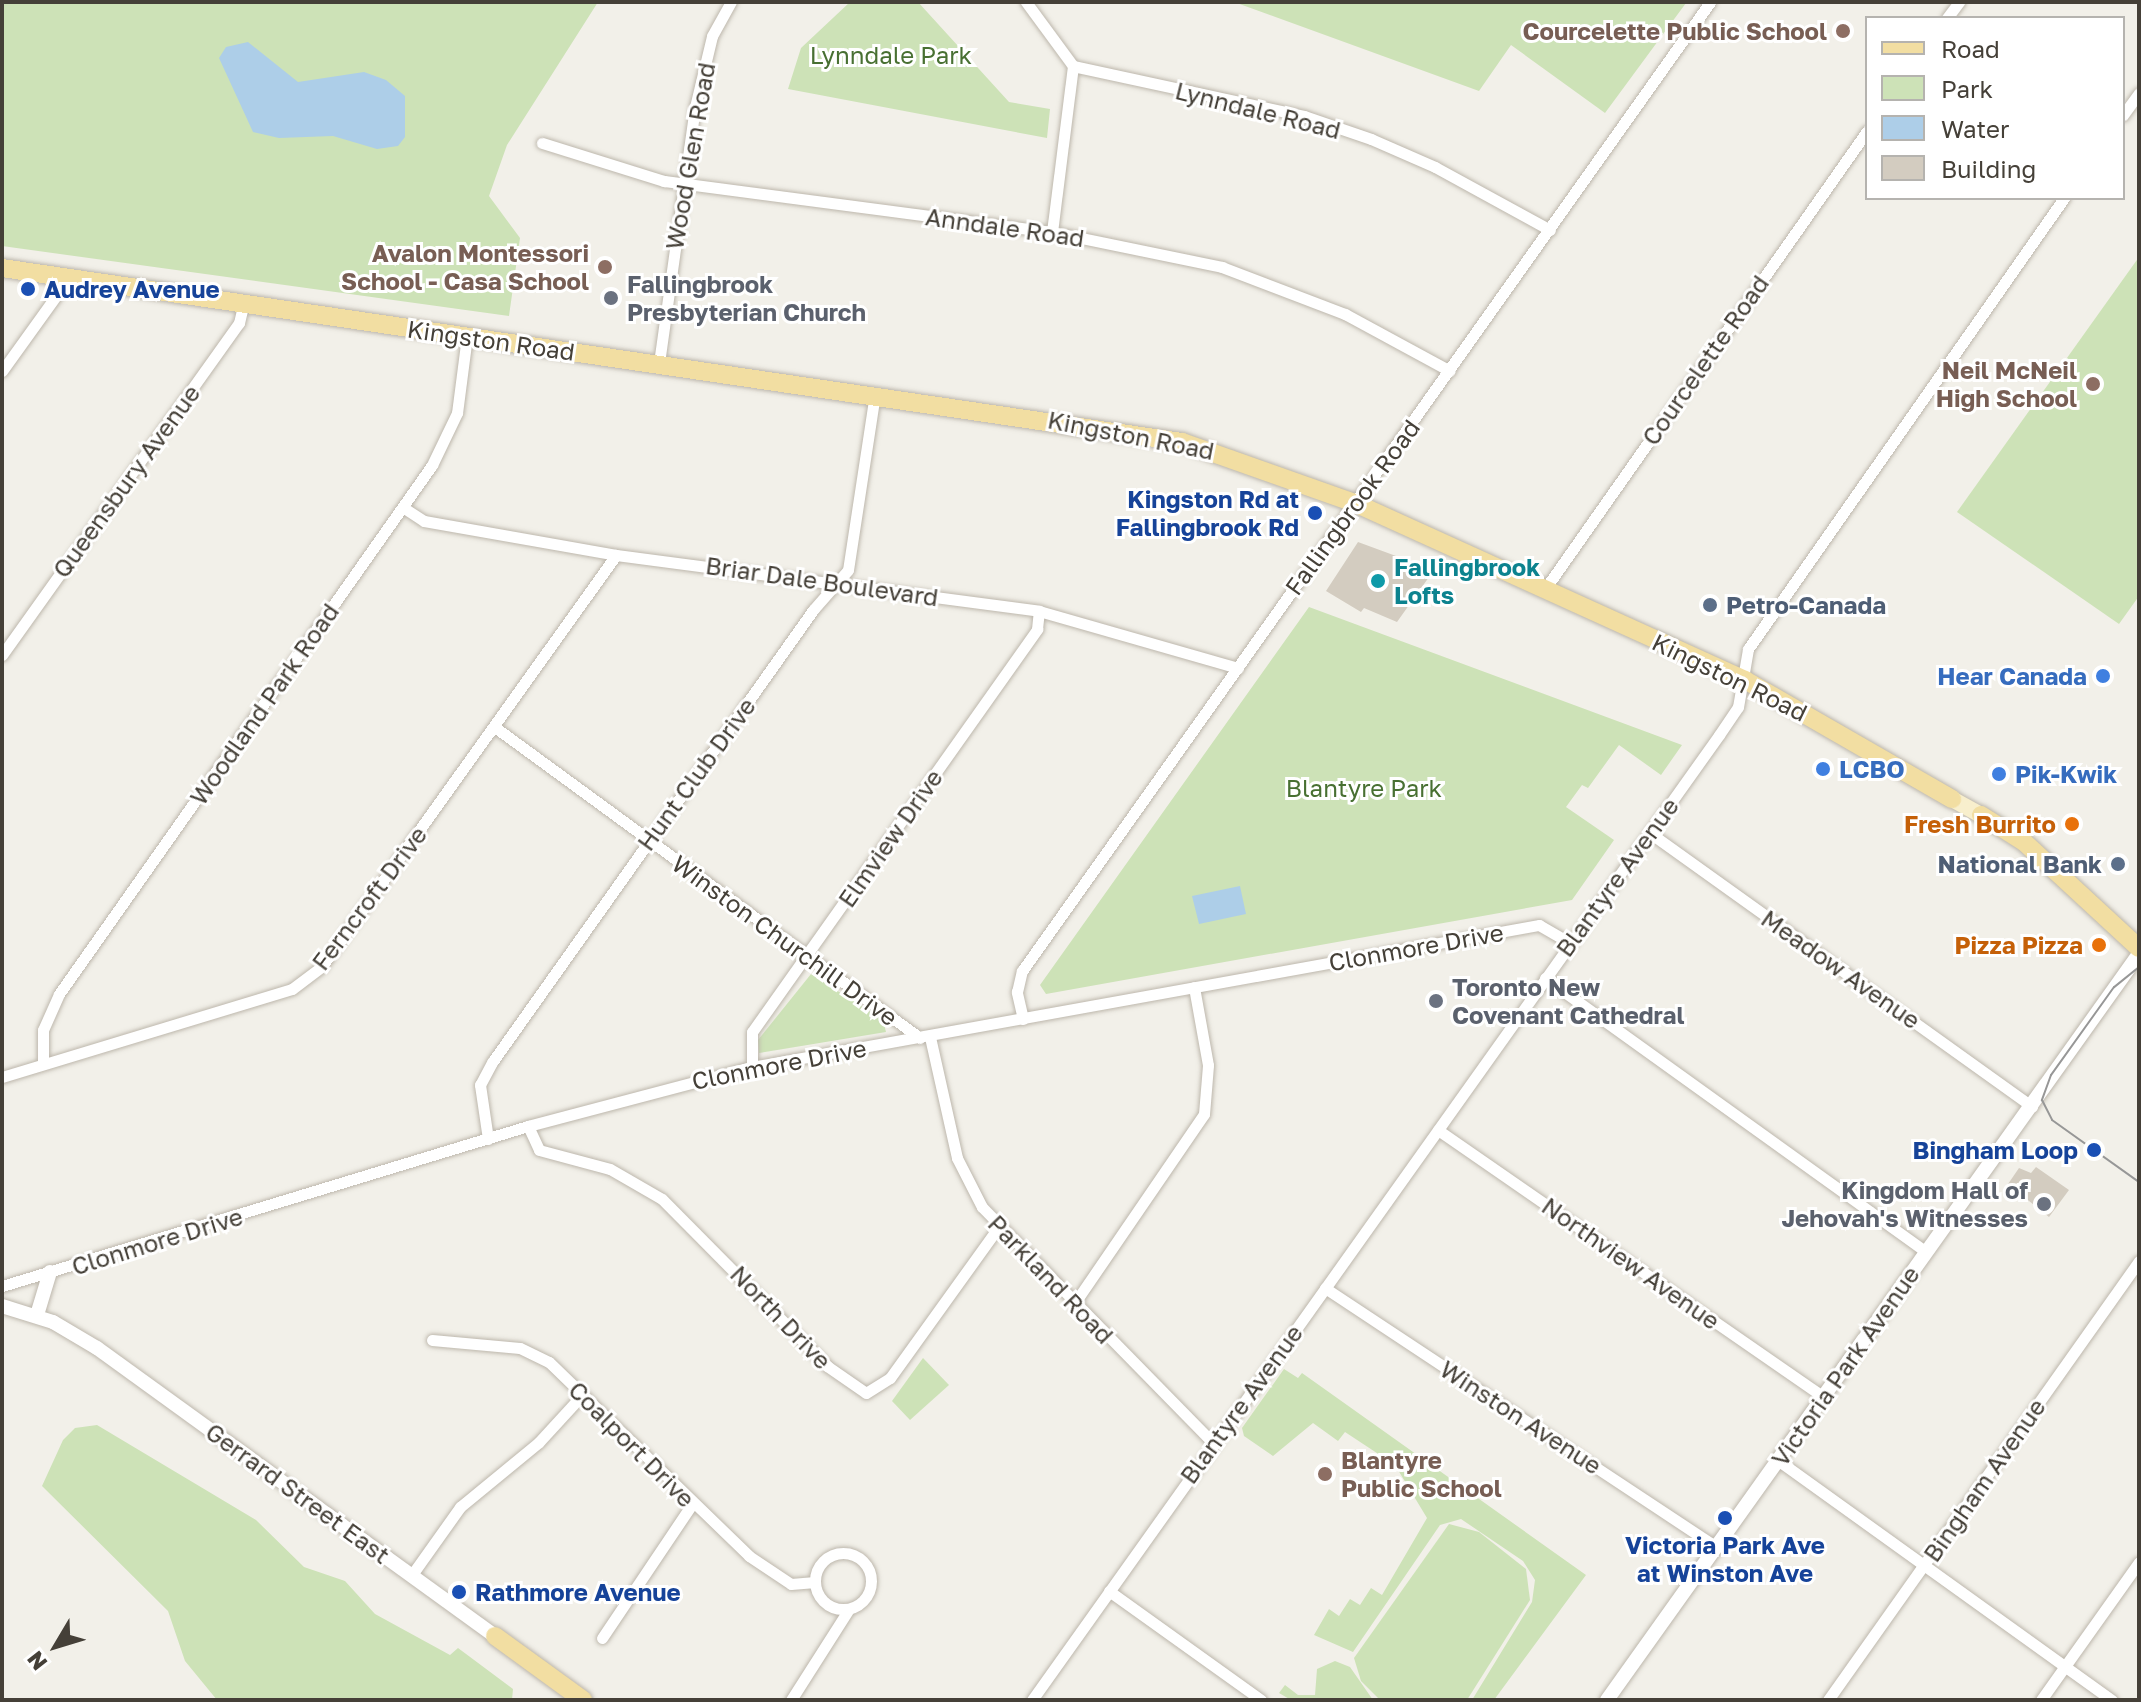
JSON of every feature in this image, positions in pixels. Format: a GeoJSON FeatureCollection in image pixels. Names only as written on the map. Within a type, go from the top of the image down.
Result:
{"type":"FeatureCollection","features":[{"type":"Feature","properties":{"kind":"main road","name":"Kingston Road"},"geometry":{"type":"LineString","coordinates":[[2,268],[243,305],[875,392],[1182,442],[1357,504],[1745,680],[2024,842],[2139,948]]}},
{"type":"Feature","properties":{"kind":"main road","name":"Gerrard Street East"},"geometry":{"type":"LineString","coordinates":[[495,1636],[583,1700]]}},
{"type":"Feature","properties":{"kind":"street","name":"Wood Glen Road"},"geometry":{"type":"LineString","coordinates":[[659,363],[684,184],[712,36],[731,2]]}},
{"type":"Feature","properties":{"kind":"street"},"geometry":{"type":"LineString","coordinates":[[1026,2],[1073,66],[1052,232]]}},
{"type":"Feature","properties":{"kind":"street","name":"Fallingbrook Road"},"geometry":{"type":"LineString","coordinates":[[1023,1019],[1017,992],[1022,971],[1357,504],[1710,2]]}},
{"type":"Feature","properties":{"kind":"street","name":"Lynndale Road"},"geometry":{"type":"LineString","coordinates":[[1073,66],[1317,121],[1435,167],[1550,230]]}},
{"type":"Feature","properties":{"kind":"street"},"geometry":{"type":"LineString","coordinates":[[2125,112],[2139,93]]}},
{"type":"Feature","properties":{"kind":"street","name":"Courcelette Road"},"geometry":{"type":"LineString","coordinates":[[1545,589],[1865,134]]}},
{"type":"Feature","properties":{"kind":"street","name":"Anndale Road"},"geometry":{"type":"LineString","coordinates":[[542,143],[684,184],[1052,232],[1222,267],[1345,314],[1450,371]]}},
{"type":"Feature","properties":{"kind":"street","name":"Blantyre Avenue"},"geometry":{"type":"LineString","coordinates":[[1032,1700],[1738,707],[1748,649],[2063,200]]}},
{"type":"Feature","properties":{"kind":"street"},"geometry":{"type":"LineString","coordinates":[[2,371],[68,279]]}},
{"type":"Feature","properties":{"kind":"street","name":"Queensbury Avenue"},"geometry":{"type":"LineString","coordinates":[[2,655],[239,323],[243,305]]}},
{"type":"Feature","properties":{"kind":"street","name":"Woodland Park Road"},"geometry":{"type":"LineString","coordinates":[[43,1063],[43,1030],[59,994],[404,508],[457,413],[467,336]]}},
{"type":"Feature","properties":{"kind":"street","name":"Hunt Club Drive"},"geometry":{"type":"LineString","coordinates":[[488,1139],[480,1085],[647,842],[848,570],[875,392]]}},
{"type":"Feature","properties":{"kind":"street","name":"Briar Dale Boulevard"},"geometry":{"type":"LineString","coordinates":[[404,508],[424,521],[616,555],[1039,611],[1238,668]]}},
{"type":"Feature","properties":{"kind":"street","name":"Ferncroft Drive"},"geometry":{"type":"LineString","coordinates":[[2,1077],[292,989],[322,966],[496,728],[616,555]]}},
{"type":"Feature","properties":{"kind":"street","name":"Elmview Drive"},"geometry":{"type":"LineString","coordinates":[[752,1067],[750,1035],[1037,629],[1039,611]]}},
{"type":"Feature","properties":{"kind":"street","name":"Winston Churchill Drive"},"geometry":{"type":"LineString","coordinates":[[496,728],[647,842],[925,1037]]}},
{"type":"Feature","properties":{"kind":"street","name":"Meadow Avenue"},"geometry":{"type":"LineString","coordinates":[[1650,833],[2032,1106]]}},
{"type":"Feature","properties":{"kind":"street","name":"Clonmore Drive"},"geometry":{"type":"LineString","coordinates":[[2,1286],[528,1126],[752,1067],[1539,925],[1570,943]]}},
{"type":"Feature","properties":{"kind":"street","name":"Victoria Park Avenue"},"geometry":{"type":"LineString","coordinates":[[1607,1700],[2139,954]]}},
{"type":"Feature","properties":{"kind":"street"},"geometry":{"type":"LineString","coordinates":[[1545,978],[1925,1251]]}},
{"type":"Feature","properties":{"kind":"street"},"geometry":{"type":"LineString","coordinates":[[1074,1304],[1204,1114],[1208,1065],[1194,987]]}},
{"type":"Feature","properties":{"kind":"street","name":"Parkland Road"},"geometry":{"type":"LineString","coordinates":[[925,1037],[959,1164],[997,1229],[1213,1443]]}},
{"type":"Feature","properties":{"kind":"street","name":"North Drive"},"geometry":{"type":"LineString","coordinates":[[528,1126],[539,1150],[610,1169],[662,1199],[827,1366],[866,1393],[890,1378],[997,1229]]}},
{"type":"Feature","properties":{"kind":"street","name":"Northview Avenue"},"geometry":{"type":"LineString","coordinates":[[1438,1130],[1823,1397]]}},
{"type":"Feature","properties":{"kind":"street","name":"Bingham Avenue"},"geometry":{"type":"LineString","coordinates":[[1828,1700],[2139,1261]]}},
{"type":"Feature","properties":{"kind":"street"},"geometry":{"type":"LineString","coordinates":[[37,1315],[50,1272]]}},
{"type":"Feature","properties":{"kind":"street","name":"Winston Avenue"},"geometry":{"type":"LineString","coordinates":[[1325,1288],[1716,1547]]}},
{"type":"Feature","properties":{"kind":"street","name":"Gerrard Street East"},"geometry":{"type":"LineString","coordinates":[[2,1306],[37,1315],[97,1348],[495,1636]]}},
{"type":"Feature","properties":{"kind":"street","name":"Coalport Drive"},"geometry":{"type":"LineString","coordinates":[[432,1340],[520,1348],[549,1362],[692,1504],[791,1584],[815,1582]]}},
{"type":"Feature","properties":{"kind":"street"},"geometry":{"type":"LineString","coordinates":[[411,1576],[460,1507],[539,1442],[582,1395]]}},
{"type":"Feature","properties":{"kind":"street"},"geometry":{"type":"LineString","coordinates":[[1779,1461],[2112,1700]]}},
{"type":"Feature","properties":{"kind":"street"},"geometry":{"type":"LineString","coordinates":[[602,1638],[692,1504]]}},
{"type":"Feature","properties":{"kind":"street"},"geometry":{"type":"LineString","coordinates":[[791,1700],[849,1609],[865,1600],[872,1583],[861,1559],[844,1553],[826,1558],[815,1582],[822,1600],[849,1609]]}},
{"type":"Feature","properties":{"kind":"street"},"geometry":{"type":"LineString","coordinates":[[2041,1700],[2139,1562]]}},
{"type":"Feature","properties":{"kind":"street"},"geometry":{"type":"LineString","coordinates":[[1109,1591],[1261,1700]]}},
{"type":"Feature","properties":{"kind":"green space"},"geometry":{"type":"Polygon","coordinates":[[[2,2],[598,2],[507,145],[489,196],[520,238],[509,316],[2,246],[2,2]]]}},
{"type":"Feature","properties":{"kind":"green space","name":"Lynndale Park"},"geometry":{"type":"Polygon","coordinates":[[[850,2],[918,2],[1009,102],[1050,109],[1047,138],[788,89],[801,48],[850,2]]]}},
{"type":"Feature","properties":{"kind":"green space"},"geometry":{"type":"Polygon","coordinates":[[[1234,2],[1686,3],[1605,113],[1511,45],[1479,91],[1234,2]]]}},
{"type":"Feature","properties":{"kind":"green space","name":"Neil McNeil High School"},"geometry":{"type":"Polygon","coordinates":[[[2139,257],[2139,596],[2119,624],[1957,512],[2139,257]]]}},
{"type":"Feature","properties":{"kind":"green space","name":"Blantyre Park"},"geometry":{"type":"Polygon","coordinates":[[[1309,607],[1682,745],[1661,775],[1619,745],[1588,788],[1582,785],[1566,807],[1614,840],[1572,900],[1046,994],[1040,985],[1309,607]]]}},
{"type":"Feature","properties":{"kind":"green space"},"geometry":{"type":"Polygon","coordinates":[[[811,974],[883,1020],[886,1032],[759,1053],[758,1040],[811,974]]]}},
{"type":"Feature","properties":{"kind":"green space"},"geometry":{"type":"Polygon","coordinates":[[[923,1358],[949,1385],[910,1420],[892,1401],[923,1358]]]}},
{"type":"Feature","properties":{"kind":"green space"},"geometry":{"type":"Polygon","coordinates":[[[1284,1369],[1298,1378],[1302,1373],[1586,1575],[1494,1700],[1472,1700],[1532,1602],[1535,1580],[1523,1561],[1461,1519],[1440,1525],[1353,1652],[1314,1635],[1329,1609],[1339,1616],[1350,1599],[1360,1605],[1371,1588],[1382,1595],[1427,1518],[1395,1465],[1345,1432],[1338,1441],[1313,1423],[1273,1456],[1244,1436],[1242,1428],[1284,1369]]]}},
{"type":"Feature","properties":{"kind":"green space"},"geometry":{"type":"Polygon","coordinates":[[[97,1425],[256,1520],[304,1567],[345,1581],[375,1614],[450,1655],[458,1648],[513,1689],[512,1700],[217,1700],[185,1661],[168,1611],[42,1486],[63,1440],[75,1428],[97,1425]]]}},
{"type":"Feature","properties":{"kind":"green space"},"geometry":{"type":"Polygon","coordinates":[[[1449,1524],[1479,1532],[1526,1569],[1530,1600],[1467,1700],[1380,1700],[1361,1681],[1354,1658],[1449,1524]]]}},
{"type":"Feature","properties":{"kind":"green space"},"geometry":{"type":"Polygon","coordinates":[[[1335,1661],[1350,1667],[1373,1700],[1291,1700],[1279,1693],[1285,1685],[1298,1695],[1315,1695],[1317,1669],[1335,1661]]]}},
{"type":"Feature","properties":{"kind":"water"},"geometry":{"type":"Polygon","coordinates":[[[248,42],[298,82],[364,72],[386,80],[405,96],[405,137],[398,146],[377,149],[333,136],[279,138],[253,132],[219,58],[226,47],[248,42]]]}},
{"type":"Feature","properties":{"kind":"water"},"geometry":{"type":"Polygon","coordinates":[[[1240,886],[1246,914],[1199,924],[1192,896],[1240,886]]]}},
{"type":"Feature","properties":{"kind":"building","name":"Fallingbrook Lofts"},"geometry":{"type":"Polygon","coordinates":[[[1358,542],[1434,570],[1397,622],[1364,608],[1361,612],[1326,591],[1358,542]]]}},
{"type":"Feature","properties":{"kind":"building","name":"Kingdom Hall of Jehovah's Witnesses"},"geometry":{"type":"Polygon","coordinates":[[[2036,1167],[2069,1190],[2049,1217],[2008,1184],[2019,1168],[2031,1173],[2036,1167]]]}},
{"type":"Feature","properties":{"kind":"tram line"},"geometry":{"type":"LineString","coordinates":[[2139,967],[2114,987],[2051,1075],[2042,1100],[2052,1120],[2139,1182]]}},
{"type":"Feature","properties":{"kind":"place","name":"Courcelette Public School"},"geometry":{"type":"Point","coordinates":[1843,31]}},
{"type":"Feature","properties":{"kind":"place","name":"Avalon Montessori School - Casa School"},"geometry":{"type":"Point","coordinates":[605,267]}},
{"type":"Feature","properties":{"kind":"place","name":"Audrey Avenue"},"geometry":{"type":"Point","coordinates":[28,289]}},
{"type":"Feature","properties":{"kind":"place","name":"Fallingbrook Presbyterian Church"},"geometry":{"type":"Point","coordinates":[611,298]}},
{"type":"Feature","properties":{"kind":"place","name":"Neil McNeil High School"},"geometry":{"type":"Point","coordinates":[2093,384]}},
{"type":"Feature","properties":{"kind":"place","name":"Kingston Rd at Fallingbrook Rd"},"geometry":{"type":"Point","coordinates":[1315,513]}},
{"type":"Feature","properties":{"kind":"place","name":"Fallingbrook Lofts"},"geometry":{"type":"Point","coordinates":[1378,581]}},
{"type":"Feature","properties":{"kind":"place","name":"Petro-Canada"},"geometry":{"type":"Point","coordinates":[1710,605]}},
{"type":"Feature","properties":{"kind":"place","name":"Hear Canada"},"geometry":{"type":"Point","coordinates":[2103,676]}},
{"type":"Feature","properties":{"kind":"place","name":"LCBO"},"geometry":{"type":"Point","coordinates":[1823,769]}},
{"type":"Feature","properties":{"kind":"place","name":"Pik-Kwik"},"geometry":{"type":"Point","coordinates":[1999,774]}},
{"type":"Feature","properties":{"kind":"place","name":"Fresh Burrito"},"geometry":{"type":"Point","coordinates":[2072,824]}},
{"type":"Feature","properties":{"kind":"place","name":"National Bank"},"geometry":{"type":"Point","coordinates":[2118,864]}},
{"type":"Feature","properties":{"kind":"place","name":"Pizza Pizza"},"geometry":{"type":"Point","coordinates":[2099,945]}},
{"type":"Feature","properties":{"kind":"place","name":"Toronto New Covenant Cathedral"},"geometry":{"type":"Point","coordinates":[1436,1001]}},
{"type":"Feature","properties":{"kind":"place","name":"Bingham Loop"},"geometry":{"type":"Point","coordinates":[2094,1150]}},
{"type":"Feature","properties":{"kind":"place","name":"Kingdom Hall of Jehovah's Witnesses"},"geometry":{"type":"Point","coordinates":[2044,1204]}},
{"type":"Feature","properties":{"kind":"place","name":"Blantyre Public School"},"geometry":{"type":"Point","coordinates":[1325,1474]}},
{"type":"Feature","properties":{"kind":"place","name":"Victoria Park Ave at Winston Ave"},"geometry":{"type":"Point","coordinates":[1725,1518]}},
{"type":"Feature","properties":{"kind":"place","name":"Rathmore Avenue"},"geometry":{"type":"Point","coordinates":[459,1592]}}]}
